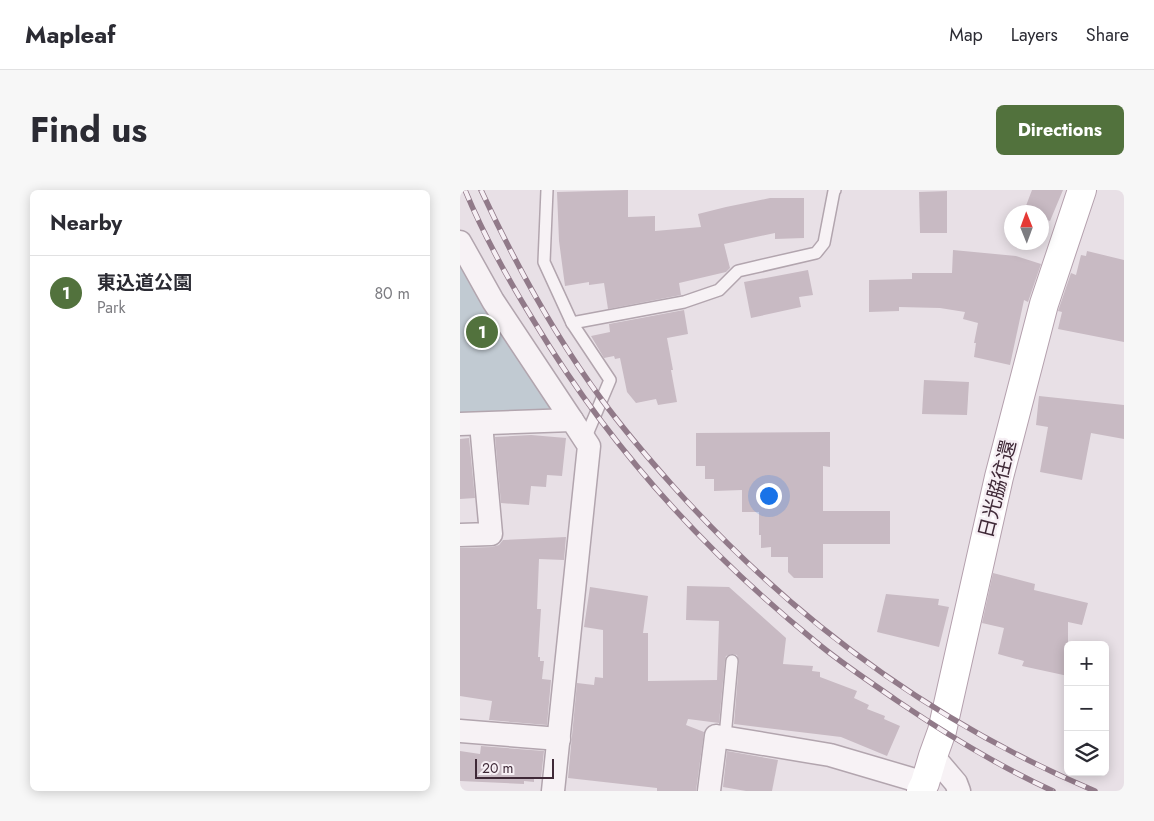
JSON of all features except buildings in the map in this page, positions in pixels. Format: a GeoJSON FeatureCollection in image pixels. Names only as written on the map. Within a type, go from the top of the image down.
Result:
{"type":"FeatureCollection","features":[{"type":"Feature","properties":{"kind":"main road","name":"日光脇往還"},"geometry":{"type":"LineString","coordinates":[[923,787],[942,730],[999,478],[1044,304],[1082,190]]}},
{"type":"Feature","properties":{"kind":"street"},"geometry":{"type":"LineString","coordinates":[[460,242],[493,301],[590,446],[553,791]]}},
{"type":"Feature","properties":{"kind":"street"},"geometry":{"type":"LineString","coordinates":[[460,535],[491,534],[471,424],[572,420]]}},
{"type":"Feature","properties":{"kind":"street"},"geometry":{"type":"LineString","coordinates":[[460,731],[559,739]]}},
{"type":"Feature","properties":{"kind":"street"},"geometry":{"type":"LineString","coordinates":[[709,791],[716,736],[830,755],[923,787]]}},
{"type":"Feature","properties":{"kind":"street"},"geometry":{"type":"LineString","coordinates":[[933,756],[956,782],[959,791]]}},
{"type":"Feature","properties":{"kind":"lane"},"geometry":{"type":"LineString","coordinates":[[547,190],[544,262],[572,323],[610,380],[585,439]]}},
{"type":"Feature","properties":{"kind":"lane"},"geometry":{"type":"LineString","coordinates":[[572,323],[684,302],[719,290],[738,271],[816,253],[824,243],[835,190]]}},
{"type":"Feature","properties":{"kind":"lane"},"geometry":{"type":"LineString","coordinates":[[725,737],[732,661]]}},
{"type":"Feature","properties":{"kind":"shaded area"},"geometry":{"type":"Polygon","coordinates":[[[460,259],[554,408],[550,415],[460,417],[460,259]]]}},
{"type":"Feature","properties":{"kind":"railway"},"geometry":{"type":"LineString","coordinates":[[465,190],[506,275],[564,368],[627,454],[698,534],[775,607],[845,665],[953,737],[1012,771],[1053,791]]}},
{"type":"Feature","properties":{"kind":"railway"},"geometry":{"type":"LineString","coordinates":[[481,190],[536,298],[584,375],[636,444],[719,534],[766,580],[815,622],[867,662],[920,699],[976,733],[1034,763],[1095,791]]}},
{"type":"Feature","properties":{"kind":"place","name":"東込道公園"},"geometry":{"type":"Point","coordinates":[482,332]}}]}
